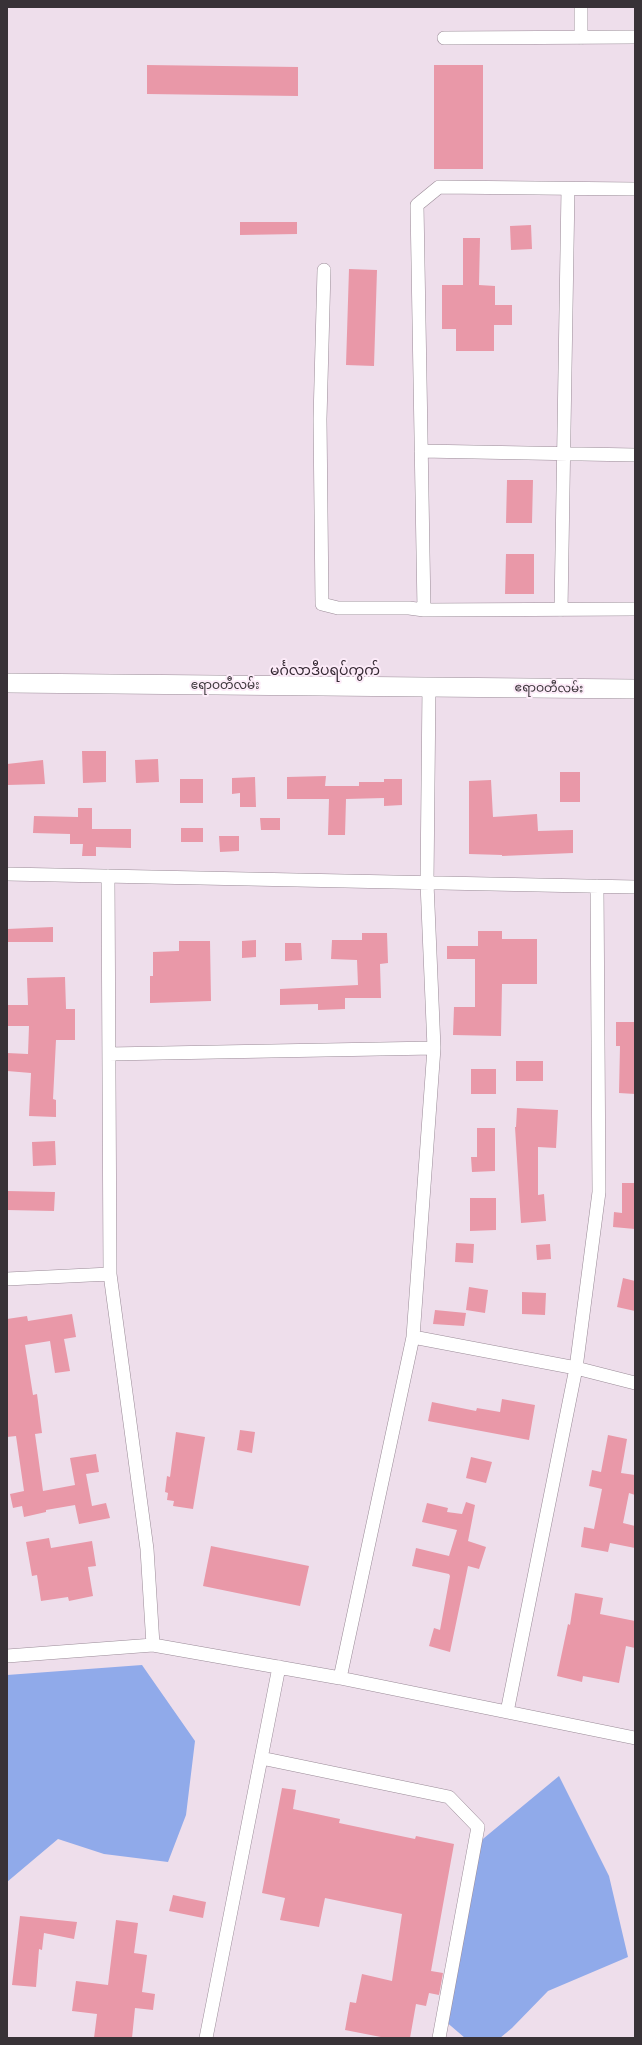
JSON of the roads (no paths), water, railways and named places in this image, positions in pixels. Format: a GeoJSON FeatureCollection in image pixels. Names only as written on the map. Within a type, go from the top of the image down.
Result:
{"type":"FeatureCollection","features":[{"type":"Feature","properties":{"kind":"street"},"geometry":{"type":"LineString","coordinates":[[581,7],[581,38]]}},
{"type":"Feature","properties":{"kind":"street"},"geometry":{"type":"LineString","coordinates":[[444,38],[635,38]]}},
{"type":"Feature","properties":{"kind":"street"},"geometry":{"type":"LineString","coordinates":[[424,610],[418,205],[439,187],[635,189]]}},
{"type":"Feature","properties":{"kind":"street"},"geometry":{"type":"LineString","coordinates":[[561,610],[568,189]]}},
{"type":"Feature","properties":{"kind":"street"},"geometry":{"type":"LineString","coordinates":[[324,270],[320,419],[322,604],[338,608],[409,608],[424,610],[635,609]]}},
{"type":"Feature","properties":{"kind":"street"},"geometry":{"type":"LineString","coordinates":[[421,451],[635,455]]}},
{"type":"Feature","properties":{"kind":"street","name":"ဧရာဝတီလမ်း"},"geometry":{"type":"LineString","coordinates":[[7,683],[635,689]]}},
{"type":"Feature","properties":{"kind":"street"},"geometry":{"type":"LineString","coordinates":[[340,1678],[413,1337],[434,1048],[427,883],[429,686]]}},
{"type":"Feature","properties":{"kind":"street"},"geometry":{"type":"LineString","coordinates":[[7,874],[635,887]]}},
{"type":"Feature","properties":{"kind":"street"},"geometry":{"type":"LineString","coordinates":[[108,876],[110,1274],[147,1549],[153,1645]]}},
{"type":"Feature","properties":{"kind":"street"},"geometry":{"type":"LineString","coordinates":[[507,1712],[576,1368],[600,1192],[597,886]]}},
{"type":"Feature","properties":{"kind":"street"},"geometry":{"type":"LineString","coordinates":[[109,1054],[434,1048]]}},
{"type":"Feature","properties":{"kind":"street"},"geometry":{"type":"LineString","coordinates":[[7,1279],[110,1274]]}},
{"type":"Feature","properties":{"kind":"street"},"geometry":{"type":"LineString","coordinates":[[413,1337],[576,1368],[635,1383]]}},
{"type":"Feature","properties":{"kind":"street"},"geometry":{"type":"LineString","coordinates":[[7,1656],[153,1645],[340,1678],[635,1738]]}},
{"type":"Feature","properties":{"kind":"street"},"geometry":{"type":"LineString","coordinates":[[208,2038],[279,1667]]}},
{"type":"Feature","properties":{"kind":"street"},"geometry":{"type":"LineString","coordinates":[[261,1758],[450,1797],[478,1827],[439,2038]]}},
{"type":"Feature","properties":{"kind":"water"},"geometry":{"type":"Polygon","coordinates":[[[142,1665],[195,1741],[186,1815],[168,1862],[104,1854],[58,1839],[7,1882],[7,1675],[142,1665]]]}},
{"type":"Feature","properties":{"kind":"water"},"geometry":{"type":"Polygon","coordinates":[[[559,1776],[609,1876],[628,1957],[548,1991],[512,2028],[500,2038],[465,2038],[444,2020],[478,1843],[559,1776]]]}},
{"type":"Feature","properties":{"kind":"district","name":"မင်္ဂလာဒီပရပ်ကွက်"},"geometry":{"type":"Point","coordinates":[325,671]}}]}
